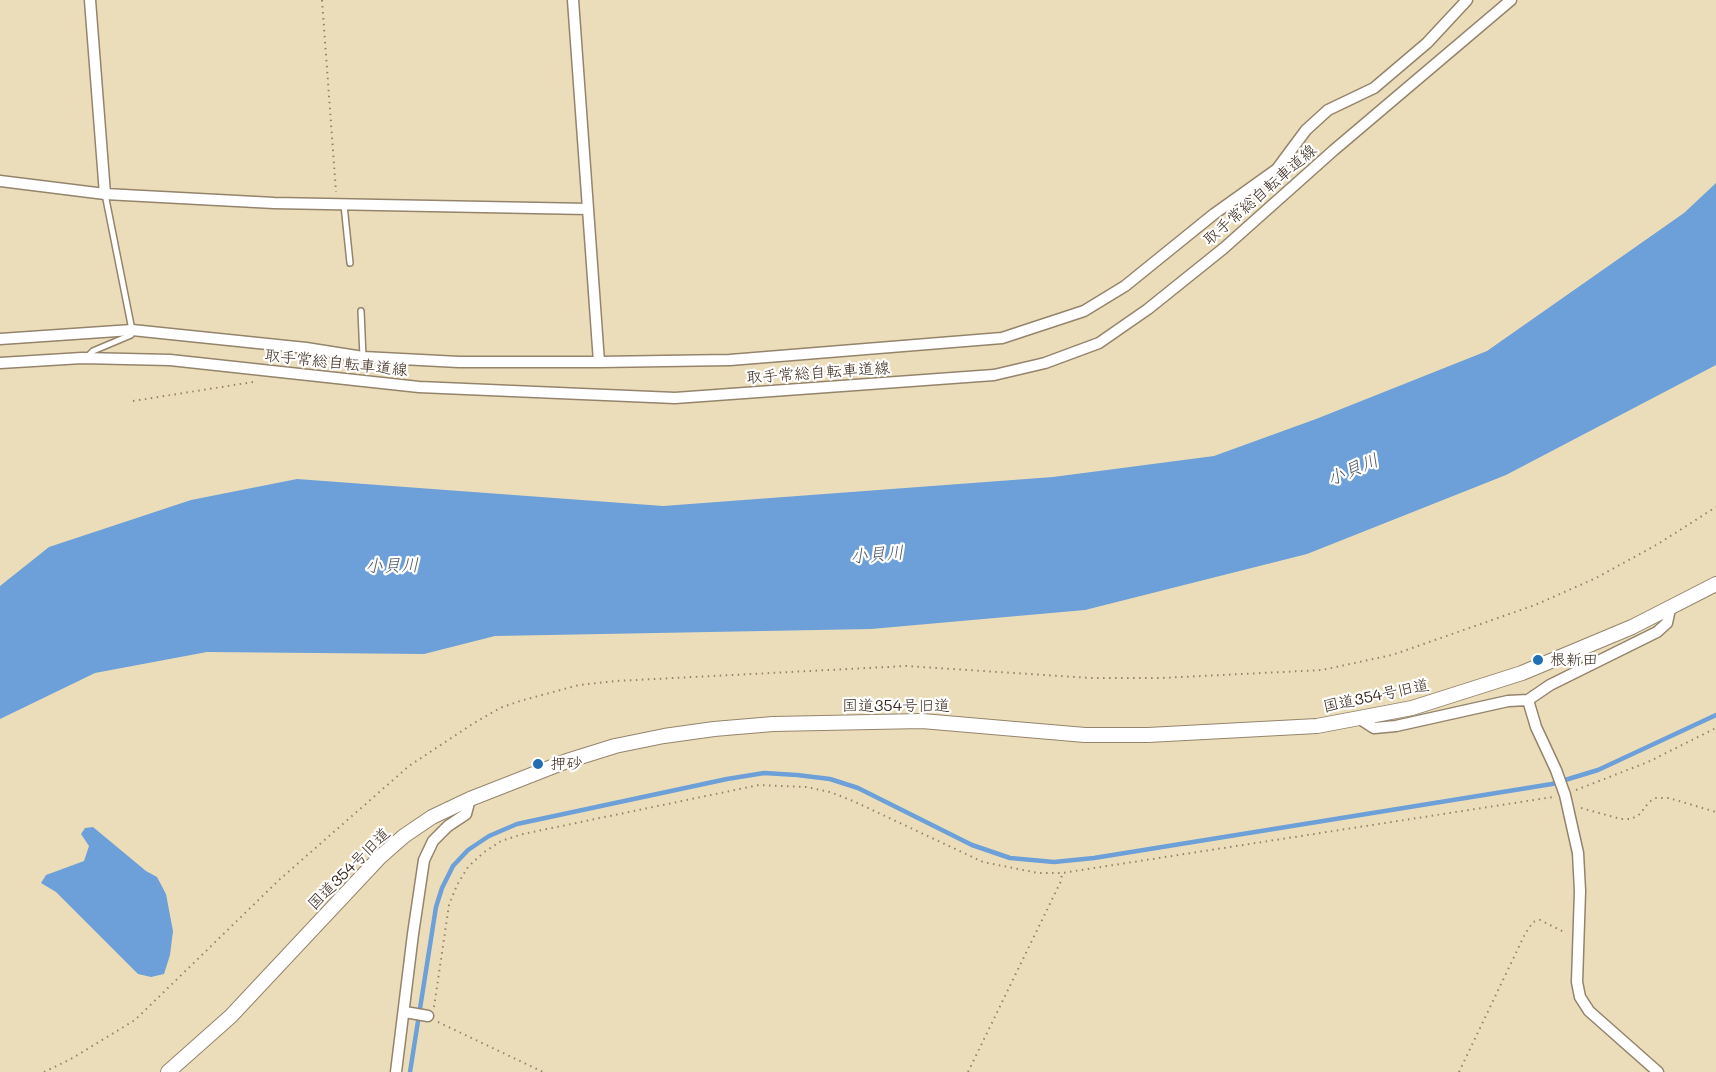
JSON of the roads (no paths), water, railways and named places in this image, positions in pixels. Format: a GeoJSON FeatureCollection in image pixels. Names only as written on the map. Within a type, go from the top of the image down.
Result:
{"type":"FeatureCollection","features":[{"type":"Feature","properties":{"kind":"street"},"geometry":{"type":"LineString","coordinates":[[90,0],[105,194]]}},
{"type":"Feature","properties":{"kind":"street"},"geometry":{"type":"LineString","coordinates":[[573,0],[599,362]]}},
{"type":"Feature","properties":{"kind":"street"},"geometry":{"type":"LineString","coordinates":[[0,339],[132,330],[306,348],[363,357],[459,362],[599,362],[730,360],[1002,338],[1084,311],[1125,286],[1214,214],[1278,169],[1306,130],[1328,110],[1374,88],[1426,43],[1467,0]]}},
{"type":"Feature","properties":{"kind":"street","name":"取手常総自転車道線"},"geometry":{"type":"LineString","coordinates":[[0,363],[86,358],[170,360],[419,387],[675,398],[994,375],[1045,363],[1099,343],[1148,309],[1224,248],[1334,150],[1511,0]]}},
{"type":"Feature","properties":{"kind":"street"},"geometry":{"type":"LineString","coordinates":[[0,181],[105,194],[340,204],[588,209]]}},
{"type":"Feature","properties":{"kind":"street","name":"国道354号旧道"},"geometry":{"type":"LineString","coordinates":[[168,1072],[231,1016],[380,857],[404,837],[432,817],[470,799],[545,769],[615,746],[714,729],[773,724],[922,721],[1085,735],[1148,735],[1317,726],[1412,708],[1522,673],[1580,650],[1670,609],[1716,584]]}},
{"type":"Feature","properties":{"kind":"street"},"geometry":{"type":"LineString","coordinates":[[1360,719],[1374,728],[1396,726],[1508,701],[1528,700],[1550,685],[1657,632],[1667,623],[1670,609]]}},
{"type":"Feature","properties":{"kind":"street"},"geometry":{"type":"LineString","coordinates":[[1528,700],[1536,727],[1557,772],[1565,796],[1580,870],[1576,982],[1580,997],[1589,1011],[1658,1072]]}},
{"type":"Feature","properties":{"kind":"street"},"geometry":{"type":"LineString","coordinates":[[396,1072],[409,1013],[413,934],[424,860],[433,841],[448,826],[466,814],[470,799]]}},
{"type":"Feature","properties":{"kind":"street"},"geometry":{"type":"LineString","coordinates":[[409,1013],[430,1018]]}},
{"type":"Feature","properties":{"kind":"lane"},"geometry":{"type":"LineString","coordinates":[[86,358],[93,351],[131,335],[132,330],[105,194]]}},
{"type":"Feature","properties":{"kind":"lane"},"geometry":{"type":"LineString","coordinates":[[340,204],[350,263]]}},
{"type":"Feature","properties":{"kind":"lane"},"geometry":{"type":"LineString","coordinates":[[361,311],[363,357]]}},
{"type":"Feature","properties":{"kind":"water","name":"小貝川"},"geometry":{"type":"Polygon","coordinates":[[[1716,183],[1716,365],[1506,475],[1307,554],[1085,610],[871,629],[495,636],[424,654],[207,652],[95,673],[0,719],[0,586],[49,547],[191,500],[297,479],[663,506],[1053,477],[1214,456],[1316,419],[1487,351],[1684,213],[1716,183]]]}},
{"type":"Feature","properties":{"kind":"water"},"geometry":{"type":"Polygon","coordinates":[[[93,827],[146,871],[157,877],[166,894],[173,931],[170,955],[164,974],[151,977],[138,974],[56,892],[41,883],[46,875],[84,861],[89,846],[81,834],[85,828],[93,827]]]}},
{"type":"Feature","properties":{"kind":"waterway"},"geometry":{"type":"LineString","coordinates":[[410,1072],[436,907],[442,888],[453,866],[468,850],[489,836],[517,824],[727,779],[764,773],[797,775],[830,779],[858,788],[972,845],[1010,858],[1054,862],[1094,858],[1552,784],[1598,770],[1716,715]]}},
{"type":"Feature","properties":{"kind":"place","name":"根新田"},"geometry":{"type":"Point","coordinates":[1538,660]}},
{"type":"Feature","properties":{"kind":"place","name":"押砂"},"geometry":{"type":"Point","coordinates":[538,764]}}]}
